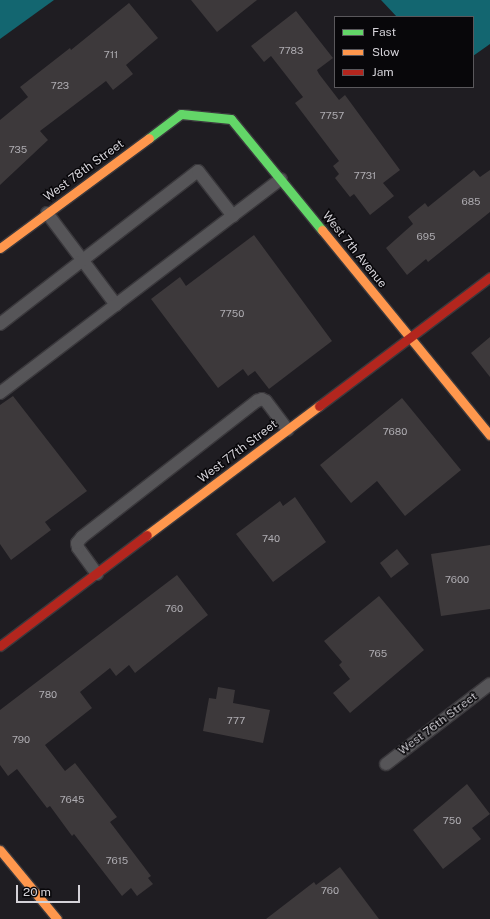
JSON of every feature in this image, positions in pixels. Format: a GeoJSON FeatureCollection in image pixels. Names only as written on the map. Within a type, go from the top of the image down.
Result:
{"type":"FeatureCollection","features":[{"type":"Feature","properties":{"kind":"street","name":"West 7th Avenue"},"geometry":{"type":"LineString","coordinates":[[181,114],[231,119],[490,434]]}},
{"type":"Feature","properties":{"kind":"street","name":"West 78th Street"},"geometry":{"type":"LineString","coordinates":[[0,248],[181,114]]}},
{"type":"Feature","properties":{"kind":"street","name":"West 77th Street"},"geometry":{"type":"LineString","coordinates":[[0,646],[490,277]]}},
{"type":"Feature","properties":{"kind":"street"},"geometry":{"type":"LineString","coordinates":[[0,850],[57,919]]}},
{"type":"Feature","properties":{"kind":"lane"},"geometry":{"type":"LineString","coordinates":[[0,324],[198,171],[233,216]]}},
{"type":"Feature","properties":{"kind":"lane"},"geometry":{"type":"LineString","coordinates":[[0,393],[281,179]]}},
{"type":"Feature","properties":{"kind":"lane"},"geometry":{"type":"LineString","coordinates":[[47,213],[116,305]]}},
{"type":"Feature","properties":{"kind":"lane"},"geometry":{"type":"LineString","coordinates":[[97,574],[78,548],[77,543],[82,537],[257,401],[262,399],[266,401],[288,430]]}},
{"type":"Feature","properties":{"kind":"lane","name":"West 76th Street"},"geometry":{"type":"LineString","coordinates":[[386,764],[490,684]]}},
{"type":"Feature","properties":{"kind":"water"},"geometry":{"type":"Polygon","coordinates":[[[0,0],[54,0],[0,39],[0,0]]]}},
{"type":"Feature","properties":{"kind":"water"},"geometry":{"type":"Polygon","coordinates":[[[381,0],[490,0],[490,44],[474,55],[474,16],[396,16],[381,0]]]}},
{"type":"Feature","properties":{"kind":"building"},"geometry":{"type":"Polygon","coordinates":[[[191,0],[257,0],[217,32],[191,0]]]}},
{"type":"Feature","properties":{"kind":"building"},"geometry":{"type":"Polygon","coordinates":[[[129,3],[158,38],[126,65],[133,74],[113,90],[106,81],[40,131],[48,140],[0,185],[0,120],[28,97],[20,87],[70,48],[71,50],[129,3]]]}},
{"type":"Feature","properties":{"kind":"building"},"geometry":{"type":"Polygon","coordinates":[[[296,11],[333,58],[317,70],[319,74],[339,100],[345,95],[400,170],[383,183],[394,196],[370,215],[354,194],[350,197],[335,178],[339,174],[333,166],[339,161],[295,103],[303,97],[271,56],[264,62],[251,46],[296,11]]]}},
{"type":"Feature","properties":{"kind":"building"},"geometry":{"type":"Polygon","coordinates":[[[474,170],[480,177],[490,170],[490,212],[428,262],[426,259],[407,275],[386,248],[413,224],[408,217],[425,203],[428,207],[474,170]]]}},
{"type":"Feature","properties":{"kind":"building"},"geometry":{"type":"Polygon","coordinates":[[[254,235],[332,341],[269,389],[255,371],[248,376],[243,369],[218,388],[151,299],[180,277],[186,286],[254,235]]]}},
{"type":"Feature","properties":{"kind":"building"},"geometry":{"type":"Polygon","coordinates":[[[490,337],[490,377],[471,353],[490,337]]]}},
{"type":"Feature","properties":{"kind":"building"},"geometry":{"type":"Polygon","coordinates":[[[13,396],[87,491],[45,522],[51,530],[11,560],[0,544],[0,405],[13,396]]]}},
{"type":"Feature","properties":{"kind":"building"},"geometry":{"type":"Polygon","coordinates":[[[402,398],[461,470],[405,516],[377,481],[351,503],[320,465],[402,398]]]}},
{"type":"Feature","properties":{"kind":"building"},"geometry":{"type":"Polygon","coordinates":[[[295,497],[326,542],[273,582],[236,534],[280,501],[283,506],[295,497]]]}},
{"type":"Feature","properties":{"kind":"building"},"geometry":{"type":"Polygon","coordinates":[[[490,545],[490,609],[441,616],[431,554],[490,545]]]}},
{"type":"Feature","properties":{"kind":"building"},"geometry":{"type":"Polygon","coordinates":[[[397,549],[409,564],[391,578],[380,563],[397,549]]]}},
{"type":"Feature","properties":{"kind":"building"},"geometry":{"type":"Polygon","coordinates":[[[177,575],[208,615],[135,673],[129,665],[116,676],[110,668],[80,692],[92,708],[45,745],[65,771],[75,763],[117,817],[110,822],[151,876],[148,878],[153,884],[137,896],[131,888],[122,896],[74,834],[72,836],[50,806],[47,808],[17,769],[8,776],[0,765],[0,710],[177,575]]]}},
{"type":"Feature","properties":{"kind":"building"},"geometry":{"type":"Polygon","coordinates":[[[379,596],[424,650],[350,713],[333,693],[350,679],[339,665],[342,662],[324,641],[379,596]]]}},
{"type":"Feature","properties":{"kind":"building"},"geometry":{"type":"Polygon","coordinates":[[[218,687],[235,690],[233,703],[270,710],[263,743],[203,731],[209,698],[216,699],[218,687]]]}},
{"type":"Feature","properties":{"kind":"building"},"geometry":{"type":"Polygon","coordinates":[[[467,784],[490,814],[472,828],[481,839],[443,869],[413,830],[467,784]]]}},
{"type":"Feature","properties":{"kind":"building"},"geometry":{"type":"Polygon","coordinates":[[[340,867],[379,919],[266,919],[314,882],[316,885],[340,867]]]}},
{"type":"Feature","properties":{"kind":"traffic: fast"},"geometry":{"type":"LineString","coordinates":[[149,138],[181,114],[231,119],[322,230]]}},
{"type":"Feature","properties":{"kind":"traffic: slow"},"geometry":{"type":"LineString","coordinates":[[0,248],[149,138]]}},
{"type":"Feature","properties":{"kind":"traffic: slow"},"geometry":{"type":"LineString","coordinates":[[322,230],[490,435]]}},
{"type":"Feature","properties":{"kind":"traffic: slow"},"geometry":{"type":"LineString","coordinates":[[147,535],[319,406]]}},
{"type":"Feature","properties":{"kind":"traffic: slow"},"geometry":{"type":"LineString","coordinates":[[0,850],[57,919]]}},
{"type":"Feature","properties":{"kind":"traffic: jam"},"geometry":{"type":"LineString","coordinates":[[319,406],[490,277]]}},
{"type":"Feature","properties":{"kind":"traffic: jam"},"geometry":{"type":"LineString","coordinates":[[0,646],[147,535]]}}]}
